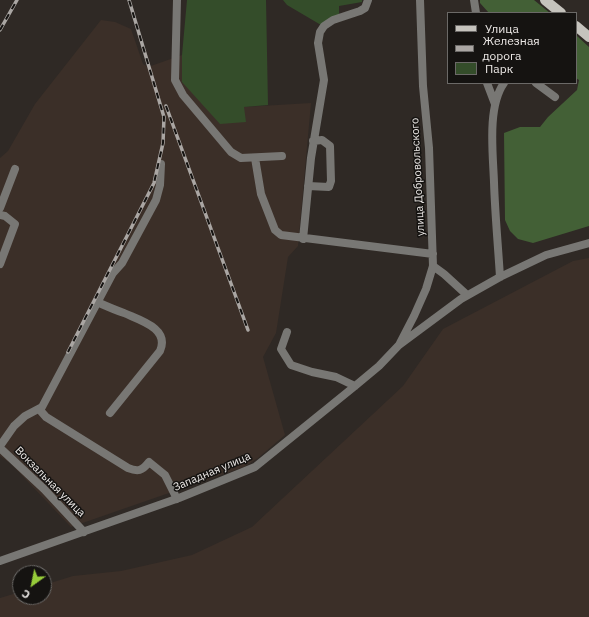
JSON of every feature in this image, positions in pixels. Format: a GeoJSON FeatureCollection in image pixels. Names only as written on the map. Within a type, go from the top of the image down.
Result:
{"type":"FeatureCollection","features":[{"type":"Feature","properties":{"kind":"main road"},"geometry":{"type":"LineString","coordinates":[[545,0],[559,12]]}},
{"type":"Feature","properties":{"kind":"main road"},"geometry":{"type":"LineString","coordinates":[[577,27],[589,37]]}},
{"type":"Feature","properties":{"kind":"street"},"geometry":{"type":"LineString","coordinates":[[177,0],[175,80],[183,95],[205,120],[225,147],[241,158],[282,156]]}},
{"type":"Feature","properties":{"kind":"street"},"geometry":{"type":"LineString","coordinates":[[303,239],[313,141],[324,80],[318,43],[320,32],[324,26],[333,20],[365,8],[368,0]]}},
{"type":"Feature","properties":{"kind":"street","name":"улица Добровольского"},"geometry":{"type":"LineString","coordinates":[[399,345],[426,289],[433,266],[429,148],[423,86],[420,0]]}},
{"type":"Feature","properties":{"kind":"street"},"geometry":{"type":"LineString","coordinates":[[474,0],[476,12]]}},
{"type":"Feature","properties":{"kind":"street"},"geometry":{"type":"LineString","coordinates":[[487,84],[495,104]]}},
{"type":"Feature","properties":{"kind":"street"},"geometry":{"type":"LineString","coordinates":[[500,277],[493,162],[493,122],[495,104],[503,84]]}},
{"type":"Feature","properties":{"kind":"street"},"geometry":{"type":"LineString","coordinates":[[537,84],[555,97]]}},
{"type":"Feature","properties":{"kind":"street"},"geometry":{"type":"LineString","coordinates":[[308,186],[329,187],[331,181],[330,146],[322,140],[313,141]]}},
{"type":"Feature","properties":{"kind":"street"},"geometry":{"type":"LineString","coordinates":[[255,158],[261,194],[275,230],[281,235],[294,238],[433,254]]}},
{"type":"Feature","properties":{"kind":"street"},"geometry":{"type":"LineString","coordinates":[[0,447],[14,426],[25,416],[42,407],[113,273],[122,263],[156,200],[160,185],[161,164]]}},
{"type":"Feature","properties":{"kind":"street"},"geometry":{"type":"LineString","coordinates":[[0,208],[15,168]]}},
{"type":"Feature","properties":{"kind":"street"},"geometry":{"type":"LineString","coordinates":[[0,215],[5,216],[15,224],[0,264]]}},
{"type":"Feature","properties":{"kind":"street"},"geometry":{"type":"LineString","coordinates":[[399,345],[468,295],[500,277],[546,255],[589,243]]}},
{"type":"Feature","properties":{"kind":"street"},"geometry":{"type":"LineString","coordinates":[[433,266],[468,295]]}},
{"type":"Feature","properties":{"kind":"street"},"geometry":{"type":"LineString","coordinates":[[98,302],[144,321],[156,328],[161,338],[162,346],[160,351],[110,413]]}},
{"type":"Feature","properties":{"kind":"street"},"geometry":{"type":"LineString","coordinates":[[287,332],[280,349],[291,365],[312,372],[336,377],[355,386]]}},
{"type":"Feature","properties":{"kind":"street","name":"Западная улица"},"geometry":{"type":"LineString","coordinates":[[0,561],[177,499],[255,467],[379,366],[399,345]]}},
{"type":"Feature","properties":{"kind":"street"},"geometry":{"type":"LineString","coordinates":[[39,409],[46,416],[128,468],[137,471],[143,470],[149,462],[165,475],[177,499]]}},
{"type":"Feature","properties":{"kind":"street","name":"Вокзальная улица"},"geometry":{"type":"LineString","coordinates":[[0,447],[44,489],[84,532]]}},
{"type":"Feature","properties":{"kind":"shaded area"},"geometry":{"type":"Polygon","coordinates":[[[101,20],[115,22],[131,29],[143,64],[148,67],[182,55],[182,82],[244,107],[311,103],[298,246],[288,257],[276,333],[263,357],[285,435],[258,458],[244,467],[71,527],[11,464],[0,456],[0,158],[8,151],[35,104],[101,20]]]}},
{"type":"Feature","properties":{"kind":"shaded area"},"geometry":{"type":"Polygon","coordinates":[[[589,258],[589,617],[0,617],[0,598],[12,594],[12,605],[52,605],[52,583],[73,576],[121,571],[192,555],[252,527],[403,386],[443,329],[573,261],[589,258]]]}},
{"type":"Feature","properties":{"kind":"green space"},"geometry":{"type":"Polygon","coordinates":[[[187,0],[266,0],[268,105],[244,107],[246,122],[220,124],[182,82],[182,55],[187,0]]]}},
{"type":"Feature","properties":{"kind":"green space"},"geometry":{"type":"Polygon","coordinates":[[[283,0],[362,0],[362,2],[339,6],[339,15],[321,25],[287,5],[283,0]]]}},
{"type":"Feature","properties":{"kind":"green space"},"geometry":{"type":"Polygon","coordinates":[[[480,0],[534,0],[549,12],[488,12],[480,3],[480,0]]]}},
{"type":"Feature","properties":{"kind":"green space"},"geometry":{"type":"Polygon","coordinates":[[[577,36],[589,47],[589,226],[533,243],[518,239],[510,231],[505,220],[504,133],[520,127],[540,127],[548,117],[577,90],[579,80],[577,79],[577,36]]]}},
{"type":"Feature","properties":{"kind":"railway"},"geometry":{"type":"LineString","coordinates":[[0,30],[17,0]]}},
{"type":"Feature","properties":{"kind":"railway"},"geometry":{"type":"LineString","coordinates":[[68,352],[154,183],[163,143],[164,117],[129,0]]}},
{"type":"Feature","properties":{"kind":"railway"},"geometry":{"type":"LineString","coordinates":[[166,106],[248,330]]}}]}
